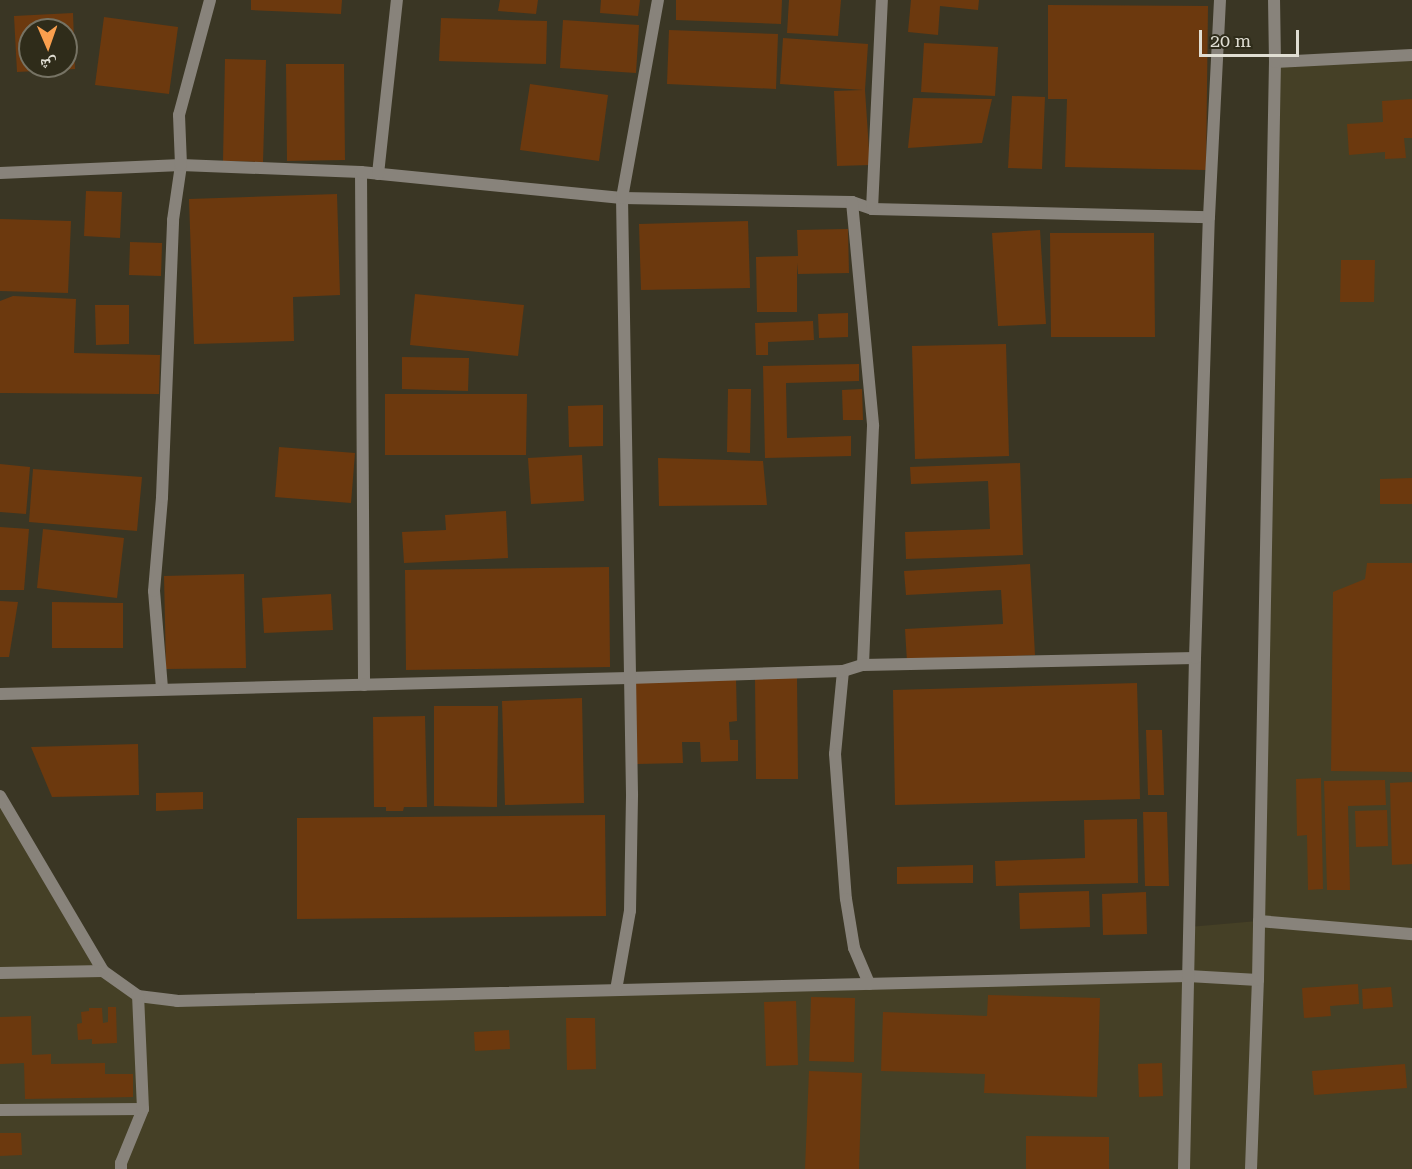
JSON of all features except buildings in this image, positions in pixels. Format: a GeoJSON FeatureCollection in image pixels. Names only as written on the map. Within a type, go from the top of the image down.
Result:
{"type":"FeatureCollection","features":[{"type":"Feature","properties":{"kind":"street"},"geometry":{"type":"LineString","coordinates":[[162,688],[154,591],[162,497],[173,220],[181,165],[179,115],[210,0]]}},
{"type":"Feature","properties":{"kind":"street"},"geometry":{"type":"LineString","coordinates":[[378,174],[397,0]]}},
{"type":"Feature","properties":{"kind":"street"},"geometry":{"type":"LineString","coordinates":[[616,990],[630,911],[632,794],[622,198],[658,0]]}},
{"type":"Feature","properties":{"kind":"street"},"geometry":{"type":"LineString","coordinates":[[872,209],[882,0]]}},
{"type":"Feature","properties":{"kind":"street"},"geometry":{"type":"LineString","coordinates":[[1184,1169],[1195,658],[1209,217],[1220,0]]}},
{"type":"Feature","properties":{"kind":"street"},"geometry":{"type":"LineString","coordinates":[[1251,1169],[1258,980],[1275,62],[1274,0]]}},
{"type":"Feature","properties":{"kind":"street"},"geometry":{"type":"LineString","coordinates":[[1275,62],[1412,55]]}},
{"type":"Feature","properties":{"kind":"street"},"geometry":{"type":"LineString","coordinates":[[0,173],[181,165],[361,172],[622,198],[852,202],[872,209],[1209,217]]}},
{"type":"Feature","properties":{"kind":"street"},"geometry":{"type":"LineString","coordinates":[[361,172],[364,685]]}},
{"type":"Feature","properties":{"kind":"street"},"geometry":{"type":"LineString","coordinates":[[852,202],[873,426],[863,665]]}},
{"type":"Feature","properties":{"kind":"street"},"geometry":{"type":"LineString","coordinates":[[0,694],[843,671],[863,665],[1195,658]]}},
{"type":"Feature","properties":{"kind":"street"},"geometry":{"type":"LineString","coordinates":[[843,671],[835,754],[846,899],[854,948],[869,984]]}},
{"type":"Feature","properties":{"kind":"street"},"geometry":{"type":"LineString","coordinates":[[0,796],[103,971],[138,996],[177,1000],[1188,976],[1258,980]]}},
{"type":"Feature","properties":{"kind":"street"},"geometry":{"type":"LineString","coordinates":[[1259,921],[1412,934]]}},
{"type":"Feature","properties":{"kind":"street"},"geometry":{"type":"LineString","coordinates":[[0,973],[103,971]]}},
{"type":"Feature","properties":{"kind":"street"},"geometry":{"type":"LineString","coordinates":[[121,1169],[121,1163],[143,1109],[138,996]]}},
{"type":"Feature","properties":{"kind":"street"},"geometry":{"type":"LineString","coordinates":[[0,1110],[143,1109]]}},
{"type":"Feature","properties":{"kind":"shaded area"},"geometry":{"type":"Polygon","coordinates":[[[1412,55],[1412,1169],[0,1169],[0,796],[103,971],[139,996],[1188,976],[1189,927],[1258,921],[1275,62],[1412,55]]]}}]}
